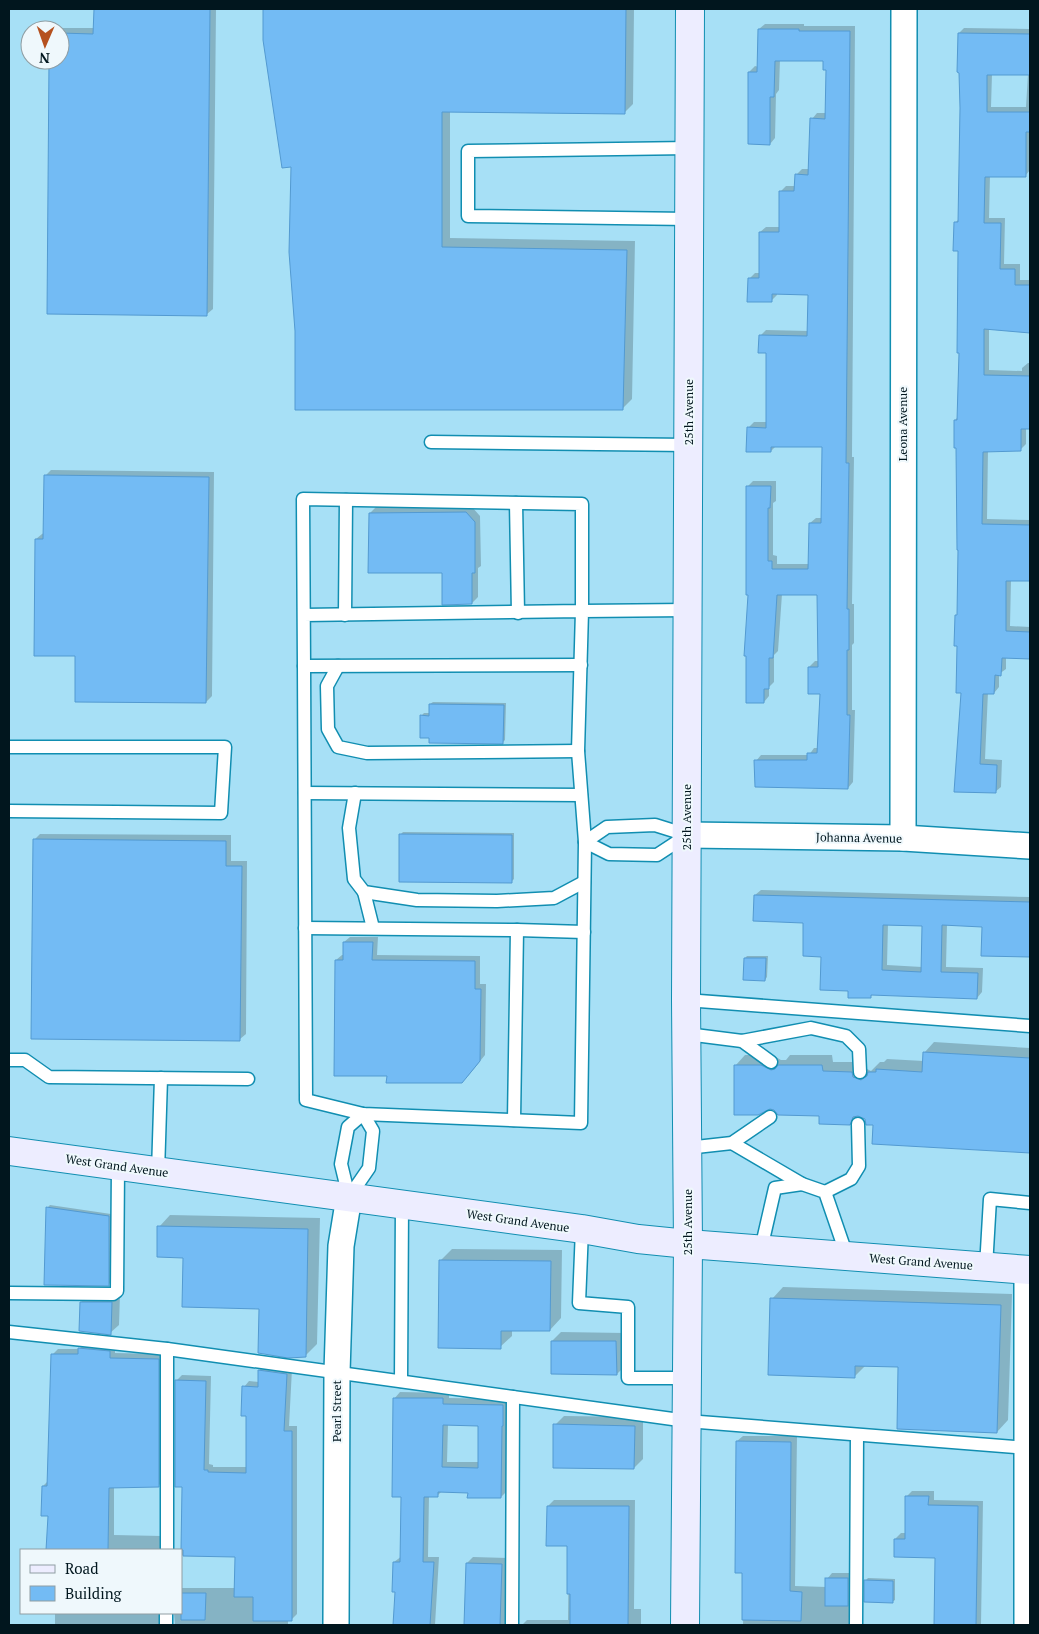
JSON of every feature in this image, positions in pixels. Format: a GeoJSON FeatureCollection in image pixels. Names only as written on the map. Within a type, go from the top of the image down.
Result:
{"type":"FeatureCollection","features":[{"type":"Feature","properties":{"kind":"main road","name":"25th Avenue"},"geometry":{"type":"LineString","coordinates":[[685,1625],[688,1244],[686,1000],[690,9]]}},
{"type":"Feature","properties":{"kind":"main road","name":"West Grand Avenue"},"geometry":{"type":"LineString","coordinates":[[9,1151],[582,1229],[638,1239],[1029,1270]]}},
{"type":"Feature","properties":{"kind":"street","name":"Leona Avenue"},"geometry":{"type":"LineString","coordinates":[[903,838],[904,9]]}},
{"type":"Feature","properties":{"kind":"street","name":"Johanna Avenue"},"geometry":{"type":"LineString","coordinates":[[687,835],[903,838],[1030,846]]}},
{"type":"Feature","properties":{"kind":"street","name":"Pearl Street"},"geometry":{"type":"LineString","coordinates":[[336,1625],[337,1372],[341,1246],[349,1197]]}},
{"type":"Feature","properties":{"kind":"street"},"geometry":{"type":"LineString","coordinates":[[1027,1625],[1029,1270]]}},
{"type":"Feature","properties":{"kind":"lane"},"geometry":{"type":"LineString","coordinates":[[689,219],[468,216],[468,151],[690,148]]}},
{"type":"Feature","properties":{"kind":"lane"},"geometry":{"type":"LineString","coordinates":[[430,442],[689,445]]}},
{"type":"Feature","properties":{"kind":"lane"},"geometry":{"type":"LineString","coordinates":[[304,499],[516,503],[582,504],[582,612],[578,751],[584,842],[582,1123],[363,1114],[306,1100],[304,499]]}},
{"type":"Feature","properties":{"kind":"lane"},"geometry":{"type":"LineString","coordinates":[[345,614],[346,500]]}},
{"type":"Feature","properties":{"kind":"lane"},"geometry":{"type":"LineString","coordinates":[[516,503],[518,613]]}},
{"type":"Feature","properties":{"kind":"lane"},"geometry":{"type":"LineString","coordinates":[[304,615],[688,610]]}},
{"type":"Feature","properties":{"kind":"lane"},"geometry":{"type":"LineString","coordinates":[[304,666],[581,665]]}},
{"type":"Feature","properties":{"kind":"lane"},"geometry":{"type":"LineString","coordinates":[[338,666],[327,686],[328,729],[338,747],[367,753],[578,751]]}},
{"type":"Feature","properties":{"kind":"lane"},"geometry":{"type":"LineString","coordinates":[[9,747],[226,747],[221,813],[9,811]]}},
{"type":"Feature","properties":{"kind":"lane"},"geometry":{"type":"LineString","coordinates":[[305,793],[581,795]]}},
{"type":"Feature","properties":{"kind":"lane"},"geometry":{"type":"LineString","coordinates":[[355,793],[349,828],[354,878],[364,892],[373,928]]}},
{"type":"Feature","properties":{"kind":"lane"},"geometry":{"type":"LineString","coordinates":[[584,842],[607,827],[655,824],[687,835]]}},
{"type":"Feature","properties":{"kind":"lane"},"geometry":{"type":"LineString","coordinates":[[584,842],[609,854],[657,855],[687,835]]}},
{"type":"Feature","properties":{"kind":"lane"},"geometry":{"type":"LineString","coordinates":[[364,892],[416,900],[554,898],[584,882]]}},
{"type":"Feature","properties":{"kind":"lane"},"geometry":{"type":"LineString","coordinates":[[305,928],[584,932]]}},
{"type":"Feature","properties":{"kind":"lane"},"geometry":{"type":"LineString","coordinates":[[514,1120],[517,930]]}},
{"type":"Feature","properties":{"kind":"lane"},"geometry":{"type":"LineString","coordinates":[[686,1000],[1030,1026]]}},
{"type":"Feature","properties":{"kind":"lane"},"geometry":{"type":"LineString","coordinates":[[687,1034],[742,1041],[811,1028],[846,1036],[859,1049],[860,1072]]}},
{"type":"Feature","properties":{"kind":"lane"},"geometry":{"type":"LineString","coordinates":[[742,1041],[771,1062]]}},
{"type":"Feature","properties":{"kind":"lane"},"geometry":{"type":"LineString","coordinates":[[9,1060],[25,1060],[49,1077],[248,1079]]}},
{"type":"Feature","properties":{"kind":"lane"},"geometry":{"type":"LineString","coordinates":[[158,1172],[162,1078]]}},
{"type":"Feature","properties":{"kind":"lane"},"geometry":{"type":"LineString","coordinates":[[349,1197],[369,1168],[373,1131],[363,1114]]}},
{"type":"Feature","properties":{"kind":"lane"},"geometry":{"type":"LineString","coordinates":[[349,1197],[341,1164],[348,1127],[363,1114]]}},
{"type":"Feature","properties":{"kind":"lane"},"geometry":{"type":"LineString","coordinates":[[687,1148],[732,1143],[770,1117]]}},
{"type":"Feature","properties":{"kind":"lane"},"geometry":{"type":"LineString","coordinates":[[732,1143],[802,1184],[825,1192],[851,1179],[859,1166],[858,1124]]}},
{"type":"Feature","properties":{"kind":"lane"},"geometry":{"type":"LineString","coordinates":[[9,1293],[112,1294],[117,1291],[118,1166]]}},
{"type":"Feature","properties":{"kind":"lane"},"geometry":{"type":"LineString","coordinates":[[761,1249],[775,1188],[802,1184]]}},
{"type":"Feature","properties":{"kind":"lane"},"geometry":{"type":"LineString","coordinates":[[825,1192],[846,1256]]}},
{"type":"Feature","properties":{"kind":"lane"},"geometry":{"type":"LineString","coordinates":[[986,1267],[990,1198],[1030,1203]]}},
{"type":"Feature","properties":{"kind":"lane"},"geometry":{"type":"LineString","coordinates":[[401,1381],[402,1204]]}},
{"type":"Feature","properties":{"kind":"lane"},"geometry":{"type":"LineString","coordinates":[[582,1229],[579,1303],[628,1307],[628,1378],[687,1378]]}},
{"type":"Feature","properties":{"kind":"lane"},"geometry":{"type":"LineString","coordinates":[[9,1332],[167,1349],[687,1422],[1028,1448]]}},
{"type":"Feature","properties":{"kind":"lane"},"geometry":{"type":"LineString","coordinates":[[167,1349],[167,1549]]}},
{"type":"Feature","properties":{"kind":"lane"},"geometry":{"type":"LineString","coordinates":[[512,1625],[513,1397]]}},
{"type":"Feature","properties":{"kind":"lane"},"geometry":{"type":"LineString","coordinates":[[856,1625],[857,1435]]}},
{"type":"Feature","properties":{"kind":"building"},"geometry":{"type":"Polygon","coordinates":[[[94,9],[210,9],[207,316],[47,314],[49,70],[70,70],[70,33],[93,34],[94,9]]]}},
{"type":"Feature","properties":{"kind":"building"},"geometry":{"type":"Polygon","coordinates":[[[263,9],[626,9],[625,114],[442,112],[442,247],[627,250],[623,410],[295,410],[295,331],[289,252],[291,167],[282,168],[263,40],[263,9]]]}},
{"type":"Feature","properties":{"kind":"building"},"geometry":{"type":"Polygon","coordinates":[[[758,29],[850,31],[846,463],[849,463],[847,715],[850,715],[848,789],[755,787],[754,760],[807,760],[807,753],[817,753],[820,694],[808,694],[808,667],[818,667],[817,595],[777,595],[773,658],[769,658],[769,689],[764,689],[764,703],[746,703],[746,656],[744,656],[748,595],[746,595],[746,486],[771,486],[770,508],[768,508],[768,561],[772,561],[772,569],[808,569],[809,523],[821,523],[822,447],[771,447],[771,452],[746,452],[747,427],[766,428],[766,353],[758,353],[759,335],[807,336],[808,295],[772,294],[772,302],[747,302],[748,278],[759,278],[759,232],[779,232],[779,191],[794,191],[795,174],[808,175],[810,118],[825,119],[826,70],[823,70],[823,61],[775,61],[774,97],[770,97],[770,145],[748,144],[748,72],[757,72],[758,29]]]}},
{"type":"Feature","properties":{"kind":"building"},"geometry":{"type":"Polygon","coordinates":[[[958,33],[1030,34],[1030,75],[987,75],[987,112],[1030,112],[1030,132],[1026,132],[1026,177],[985,177],[984,223],[1001,223],[1000,269],[1015,269],[1015,285],[1030,285],[1030,333],[984,329],[984,375],[1030,376],[1030,429],[1021,429],[1021,451],[983,452],[982,524],[1030,525],[1030,581],[1006,581],[1006,631],[1030,632],[1030,659],[1002,658],[1001,676],[995,675],[994,694],[983,694],[980,764],[997,765],[996,793],[954,792],[961,693],[956,693],[957,646],[954,646],[955,615],[957,615],[958,550],[954,420],[957,420],[959,353],[957,353],[958,251],[953,251],[954,222],[958,222],[960,108],[959,73],[957,72],[958,33]]]}},
{"type":"Feature","properties":{"kind":"building"},"geometry":{"type":"Polygon","coordinates":[[[44,475],[209,477],[206,703],[75,702],[75,656],[34,656],[35,539],[43,539],[44,475]]]}},
{"type":"Feature","properties":{"kind":"building"},"geometry":{"type":"Polygon","coordinates":[[[466,512],[475,522],[475,573],[472,573],[472,604],[442,605],[442,573],[368,573],[369,513],[466,512]]]}},
{"type":"Feature","properties":{"kind":"building"},"geometry":{"type":"Polygon","coordinates":[[[429,704],[504,705],[503,744],[429,743],[429,738],[420,738],[420,715],[429,716],[429,704]]]}},
{"type":"Feature","properties":{"kind":"building"},"geometry":{"type":"Polygon","coordinates":[[[399,834],[512,835],[512,883],[399,882],[399,834]]]}},
{"type":"Feature","properties":{"kind":"building"},"geometry":{"type":"Polygon","coordinates":[[[33,839],[226,841],[226,866],[242,866],[240,1041],[31,1039],[33,839]]]}},
{"type":"Feature","properties":{"kind":"building"},"geometry":{"type":"Polygon","coordinates":[[[754,895],[1030,902],[1030,957],[981,956],[982,927],[942,925],[941,972],[978,973],[977,999],[871,995],[871,998],[848,998],[848,991],[820,990],[821,957],[803,956],[803,923],[753,921],[754,895]],[[883,925],[882,970],[921,972],[922,926],[883,925]]]}},
{"type":"Feature","properties":{"kind":"building"},"geometry":{"type":"Polygon","coordinates":[[[343,942],[373,942],[372,960],[475,961],[475,989],[481,989],[480,1061],[462,1083],[386,1083],[387,1076],[334,1076],[335,960],[343,960],[343,942]]]}},
{"type":"Feature","properties":{"kind":"building"},"geometry":{"type":"Polygon","coordinates":[[[744,958],[766,958],[765,981],[743,980],[744,958]]]}},
{"type":"Feature","properties":{"kind":"building"},"geometry":{"type":"Polygon","coordinates":[[[923,1052],[1030,1058],[1030,1153],[872,1144],[873,1125],[866,1125],[865,1119],[858,1116],[853,1117],[850,1125],[819,1124],[819,1116],[778,1115],[774,1110],[770,1109],[758,1115],[734,1115],[734,1065],[761,1065],[771,1070],[775,1069],[778,1065],[822,1065],[823,1071],[852,1072],[853,1077],[861,1080],[867,1076],[868,1072],[876,1072],[876,1069],[922,1072],[923,1052]]]}},
{"type":"Feature","properties":{"kind":"building"},"geometry":{"type":"Polygon","coordinates":[[[46,1207],[109,1216],[109,1286],[44,1285],[46,1207]]]}},
{"type":"Feature","properties":{"kind":"building"},"geometry":{"type":"Polygon","coordinates":[[[157,1226],[308,1229],[306,1357],[288,1358],[258,1353],[259,1309],[182,1307],[183,1258],[157,1257],[157,1226]]]}},
{"type":"Feature","properties":{"kind":"building"},"geometry":{"type":"Polygon","coordinates":[[[439,1260],[551,1261],[550,1331],[501,1331],[501,1349],[438,1348],[439,1260]]]}},
{"type":"Feature","properties":{"kind":"building"},"geometry":{"type":"Polygon","coordinates":[[[770,1298],[1001,1305],[997,1433],[897,1429],[898,1367],[855,1366],[855,1378],[768,1375],[770,1298]]]}},
{"type":"Feature","properties":{"kind":"building"},"geometry":{"type":"Polygon","coordinates":[[[80,1302],[112,1302],[111,1335],[79,1331],[80,1302]]]}},
{"type":"Feature","properties":{"kind":"building"},"geometry":{"type":"Polygon","coordinates":[[[551,1341],[616,1341],[617,1375],[551,1374],[551,1341]]]}},
{"type":"Feature","properties":{"kind":"building"},"geometry":{"type":"Polygon","coordinates":[[[78,1348],[110,1351],[110,1358],[159,1359],[159,1487],[109,1488],[108,1549],[46,1549],[48,1516],[41,1516],[42,1486],[47,1486],[51,1354],[78,1354],[78,1348]]]}},
{"type":"Feature","properties":{"kind":"building"},"geometry":{"type":"Polygon","coordinates":[[[258,1370],[287,1374],[284,1431],[292,1431],[292,1621],[253,1621],[253,1597],[234,1597],[235,1557],[183,1556],[183,1550],[181,1549],[182,1487],[175,1487],[175,1380],[206,1381],[204,1470],[208,1470],[208,1472],[246,1473],[246,1416],[241,1416],[242,1386],[258,1387],[258,1370]]]}},
{"type":"Feature","properties":{"kind":"building"},"geometry":{"type":"Polygon","coordinates":[[[393,1398],[443,1398],[443,1404],[503,1405],[501,1498],[467,1498],[468,1493],[438,1492],[438,1497],[424,1497],[423,1562],[434,1562],[430,1625],[393,1625],[395,1592],[392,1592],[393,1562],[400,1562],[401,1497],[392,1497],[393,1398]],[[443,1425],[442,1467],[478,1468],[478,1426],[443,1425]]]}},
{"type":"Feature","properties":{"kind":"building"},"geometry":{"type":"Polygon","coordinates":[[[553,1424],[635,1426],[634,1469],[553,1468],[553,1424]]]}},
{"type":"Feature","properties":{"kind":"building"},"geometry":{"type":"Polygon","coordinates":[[[736,1441],[791,1442],[790,1591],[802,1592],[801,1621],[742,1620],[742,1573],[735,1573],[736,1441]]]}},
{"type":"Feature","properties":{"kind":"building"},"geometry":{"type":"Polygon","coordinates":[[[905,1496],[929,1496],[928,1505],[978,1506],[976,1625],[934,1625],[935,1558],[894,1557],[894,1539],[905,1539],[905,1496]]]}},
{"type":"Feature","properties":{"kind":"building"},"geometry":{"type":"Polygon","coordinates":[[[547,1506],[629,1506],[628,1625],[570,1625],[570,1594],[567,1594],[567,1546],[546,1546],[547,1506]]]}},
{"type":"Feature","properties":{"kind":"building"},"geometry":{"type":"Polygon","coordinates":[[[466,1563],[502,1564],[500,1625],[464,1625],[466,1563]]]}},
{"type":"Feature","properties":{"kind":"building"},"geometry":{"type":"Polygon","coordinates":[[[825,1578],[848,1578],[848,1606],[825,1606],[825,1578]]]}},
{"type":"Feature","properties":{"kind":"building"},"geometry":{"type":"Polygon","coordinates":[[[864,1580],[893,1581],[893,1603],[864,1602],[864,1580]]]}},
{"type":"Feature","properties":{"kind":"building"},"geometry":{"type":"Polygon","coordinates":[[[182,1593],[206,1593],[205,1620],[181,1620],[182,1593]]]}}]}
